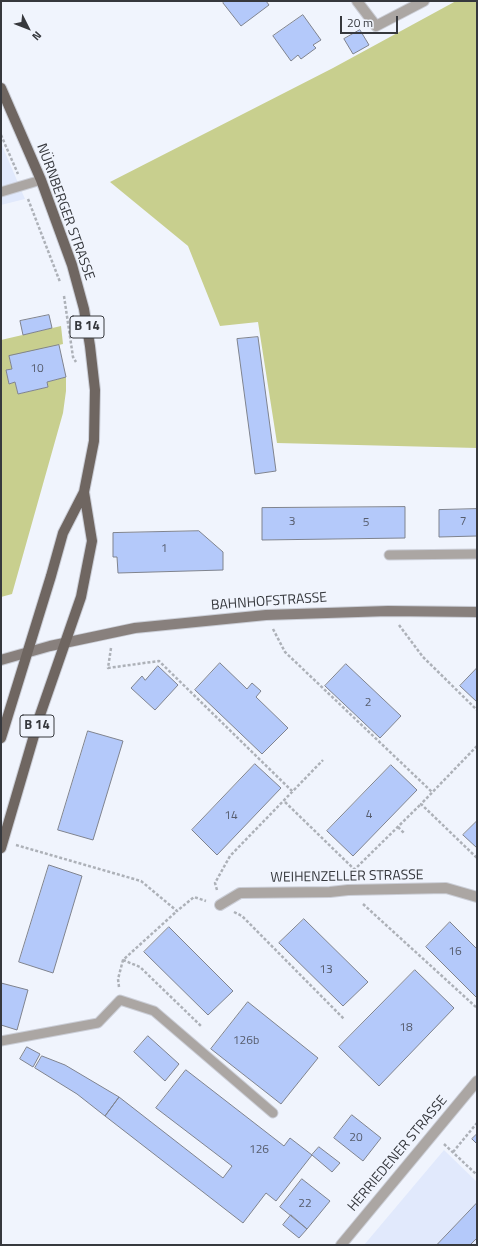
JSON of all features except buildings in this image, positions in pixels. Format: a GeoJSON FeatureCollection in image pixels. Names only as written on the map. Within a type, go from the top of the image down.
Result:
{"type":"FeatureCollection","features":[{"type":"Feature","properties":{"kind":"main road","name":"NÜRNBERGER STRASSE"},"geometry":{"type":"LineString","coordinates":[[1,88],[41,180],[72,265],[84,309],[95,390],[95,431],[84,492],[63,533],[27,652]]}},
{"type":"Feature","properties":{"kind":"main road","name":"NÜRNBERGER STRASSE"},"geometry":{"type":"LineString","coordinates":[[65,643],[81,597],[92,541],[84,492]]}},
{"type":"Feature","properties":{"kind":"main road","name":"BAHNHOFSTRASSE"},"geometry":{"type":"LineString","coordinates":[[1,660],[27,652],[135,628],[266,615],[388,610],[477,612]]}},
{"type":"Feature","properties":{"kind":"main road","name":"B 14"},"geometry":{"type":"LineString","coordinates":[[2,845],[40,715],[65,643]]}},
{"type":"Feature","properties":{"kind":"main road","name":"B 14"},"geometry":{"type":"LineString","coordinates":[[1,738],[27,652]]}},
{"type":"Feature","properties":{"kind":"street"},"geometry":{"type":"LineString","coordinates":[[357,1],[376,26],[424,1]]}},
{"type":"Feature","properties":{"kind":"street","name":"WEIHENZELLER STRASSE"},"geometry":{"type":"LineString","coordinates":[[220,905],[240,893],[446,888],[477,897]]}},
{"type":"Feature","properties":{"kind":"street","name":"HERRIEDENER STRASSE"},"geometry":{"type":"LineString","coordinates":[[340,1245],[477,1081]]}},
{"type":"Feature","properties":{"kind":"lane"},"geometry":{"type":"LineString","coordinates":[[1,192],[41,180]]}},
{"type":"Feature","properties":{"kind":"lane"},"geometry":{"type":"LineString","coordinates":[[389,555],[477,554]]}},
{"type":"Feature","properties":{"kind":"lane"},"geometry":{"type":"LineString","coordinates":[[1,1041],[98,1023],[120,1000],[154,1011],[273,1113]]}},
{"type":"Feature","properties":{"kind":"path"},"geometry":{"type":"LineString","coordinates":[[1,134],[24,186],[62,290],[73,357],[77,362]]}},
{"type":"Feature","properties":{"kind":"path"},"geometry":{"type":"LineString","coordinates":[[388,610],[423,657],[477,710]]}},
{"type":"Feature","properties":{"kind":"path"},"geometry":{"type":"LineString","coordinates":[[266,615],[285,652],[432,792]]}},
{"type":"Feature","properties":{"kind":"path"},"geometry":{"type":"LineString","coordinates":[[113,632],[108,668],[159,661],[293,792]]}},
{"type":"Feature","properties":{"kind":"path"},"geometry":{"type":"LineString","coordinates":[[330,892],[355,870],[477,746]]}},
{"type":"Feature","properties":{"kind":"path"},"geometry":{"type":"LineString","coordinates":[[284,802],[355,870]]}},
{"type":"Feature","properties":{"kind":"path"},"geometry":{"type":"LineString","coordinates":[[421,804],[477,858]]}},
{"type":"Feature","properties":{"kind":"path"},"geometry":{"type":"LineString","coordinates":[[398,827],[404,832]]}},
{"type":"Feature","properties":{"kind":"path"},"geometry":{"type":"LineString","coordinates":[[2,845],[141,881],[177,911]]}},
{"type":"Feature","properties":{"kind":"path"},"geometry":{"type":"LineString","coordinates":[[348,890],[477,1008]]}},
{"type":"Feature","properties":{"kind":"path"},"geometry":{"type":"LineString","coordinates":[[120,1000],[118,979],[123,960],[194,897],[220,905]]}},
{"type":"Feature","properties":{"kind":"path"},"geometry":{"type":"LineString","coordinates":[[123,960],[140,967],[201,1026]]}},
{"type":"Feature","properties":{"kind":"path"},"geometry":{"type":"LineString","coordinates":[[453,1152],[477,1123]]}},
{"type":"Feature","properties":{"kind":"path"},"geometry":{"type":"LineString","coordinates":[[434,1134],[477,1175]]}},
{"type":"Feature","properties":{"kind":"shaded area"},"geometry":{"type":"Polygon","coordinates":[[[1,143],[25,199],[1,205],[1,143]]]}},
{"type":"Feature","properties":{"kind":"shaded area"},"geometry":{"type":"Polygon","coordinates":[[[444,1150],[477,1182],[477,1245],[364,1245],[444,1150]]]}},
{"type":"Feature","properties":{"kind":"green space"},"geometry":{"type":"Polygon","coordinates":[[[456,1],[477,1],[477,448],[277,443],[258,322],[220,326],[188,246],[110,182],[333,68],[456,1]]]}},
{"type":"Feature","properties":{"kind":"green space"},"geometry":{"type":"Polygon","coordinates":[[[61,326],[63,344],[9,357],[12,369],[6,370],[9,384],[15,382],[18,394],[48,387],[47,382],[66,377],[66,391],[63,413],[12,594],[1,597],[1,340],[61,326]]]}}]}
